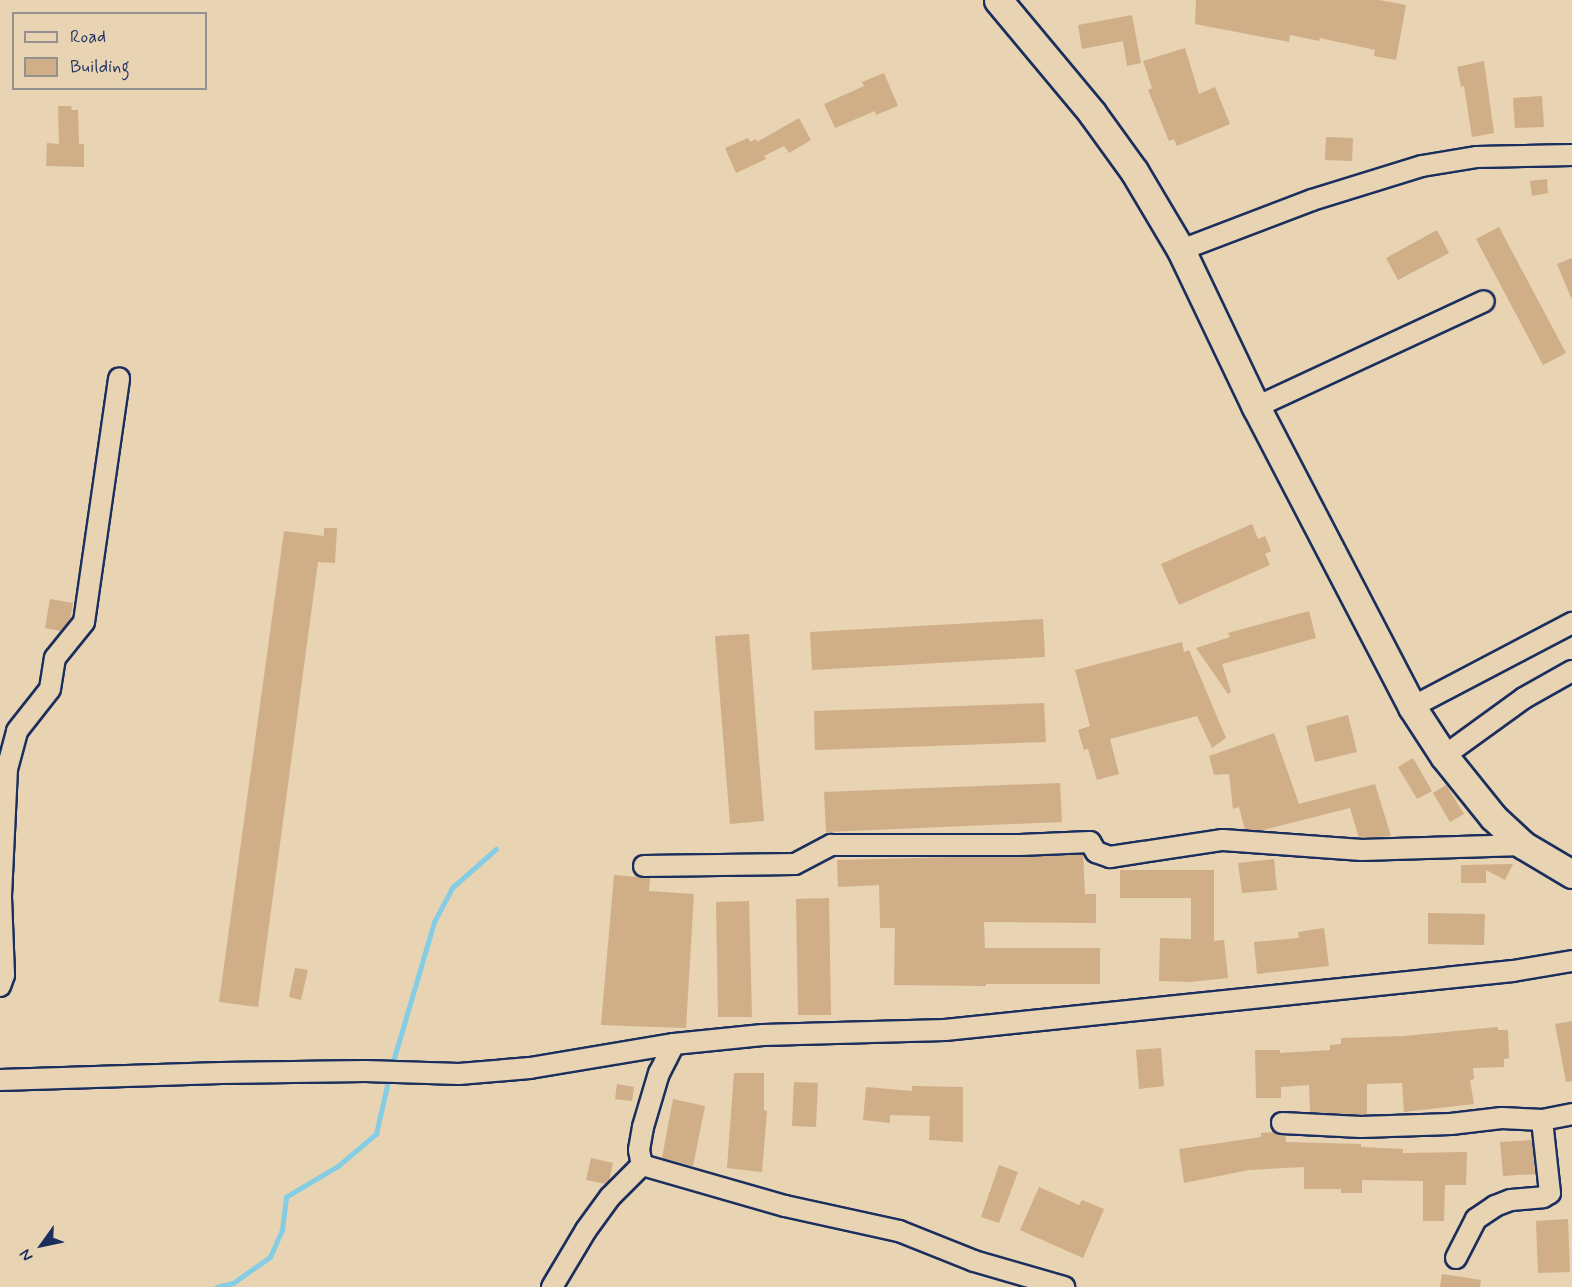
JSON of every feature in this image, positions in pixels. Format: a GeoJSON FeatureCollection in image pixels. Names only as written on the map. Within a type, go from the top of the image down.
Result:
{"type":"FeatureCollection","features":[{"type":"Feature","properties":{"kind":"main road"},"geometry":{"type":"LineString","coordinates":[[998,0],[1092,113],[1134,171],[1180,250],[1256,407],[1412,707],[1444,756],[1493,817],[1523,845],[1572,874]]}},
{"type":"Feature","properties":{"kind":"street"},"geometry":{"type":"LineString","coordinates":[[1180,250],[1312,200],[1422,166],[1477,157],[1572,155]]}},
{"type":"Feature","properties":{"kind":"street"},"geometry":{"type":"LineString","coordinates":[[1256,407],[1484,301]]}},
{"type":"Feature","properties":{"kind":"street"},"geometry":{"type":"LineString","coordinates":[[0,986],[4,975],[2,896],[7,769],[17,731],[50,688],[56,658],[84,622],[119,378]]}},
{"type":"Feature","properties":{"kind":"street"},"geometry":{"type":"LineString","coordinates":[[1412,707],[1572,623]]}},
{"type":"Feature","properties":{"kind":"street"},"geometry":{"type":"LineString","coordinates":[[1444,756],[1524,698],[1572,671]]}},
{"type":"Feature","properties":{"kind":"street"},"geometry":{"type":"LineString","coordinates":[[644,866],[795,864],[831,845],[1020,845],[1090,842],[1096,852],[1110,857],[1223,840],[1362,850],[1523,845]]}},
{"type":"Feature","properties":{"kind":"street"},"geometry":{"type":"LineString","coordinates":[[0,1080],[365,1071],[459,1074],[530,1068],[674,1044],[763,1035],[945,1030],[1513,970],[1572,961]]}},
{"type":"Feature","properties":{"kind":"street"},"geometry":{"type":"LineString","coordinates":[[642,1166],[639,1150],[643,1127],[658,1073],[674,1044]]}},
{"type":"Feature","properties":{"kind":"street"},"geometry":{"type":"LineString","coordinates":[[1282,1123],[1361,1127],[1451,1124],[1502,1118],[1542,1120],[1572,1114]]}},
{"type":"Feature","properties":{"kind":"street"},"geometry":{"type":"LineString","coordinates":[[1456,1258],[1476,1219],[1495,1206],[1511,1200],[1543,1197],[1550,1193],[1542,1120]]}},
{"type":"Feature","properties":{"kind":"street"},"geometry":{"type":"LineString","coordinates":[[552,1287],[610,1197],[642,1166]]}},
{"type":"Feature","properties":{"kind":"street"},"geometry":{"type":"LineString","coordinates":[[642,1166],[785,1206],[899,1231],[974,1262],[1064,1287]]}},
{"type":"Feature","properties":{"kind":"building"},"geometry":{"type":"Polygon","coordinates":[[[1196,0],[1379,0],[1406,5],[1396,60],[1374,56],[1375,50],[1320,38],[1319,41],[1290,35],[1289,42],[1195,24],[1196,0]]]}},
{"type":"Feature","properties":{"kind":"building"},"geometry":{"type":"Polygon","coordinates":[[[1132,15],[1141,63],[1127,66],[1123,41],[1082,49],[1078,25],[1132,15]]]}},
{"type":"Feature","properties":{"kind":"building"},"geometry":{"type":"Polygon","coordinates":[[[1185,48],[1199,94],[1215,87],[1230,124],[1177,146],[1174,139],[1169,141],[1148,90],[1152,88],[1143,61],[1185,48]]]}},
{"type":"Feature","properties":{"kind":"building"},"geometry":{"type":"Polygon","coordinates":[[[1484,61],[1494,133],[1472,137],[1464,86],[1461,87],[1457,67],[1484,61]]]}},
{"type":"Feature","properties":{"kind":"building"},"geometry":{"type":"Polygon","coordinates":[[[884,73],[898,106],[876,115],[875,111],[835,128],[824,104],[864,86],[862,82],[884,73]]]}},
{"type":"Feature","properties":{"kind":"building"},"geometry":{"type":"Polygon","coordinates":[[[1542,96],[1544,127],[1515,128],[1513,98],[1542,96]]]}},
{"type":"Feature","properties":{"kind":"building"},"geometry":{"type":"Polygon","coordinates":[[[58,106],[71,106],[72,110],[78,110],[79,144],[84,144],[84,167],[46,166],[47,143],[59,144],[58,106]]]}},
{"type":"Feature","properties":{"kind":"building"},"geometry":{"type":"Polygon","coordinates":[[[799,118],[811,140],[789,153],[784,146],[764,156],[766,159],[736,173],[725,148],[748,138],[750,142],[756,139],[757,142],[799,118]]]}},
{"type":"Feature","properties":{"kind":"building"},"geometry":{"type":"Polygon","coordinates":[[[1326,137],[1353,138],[1352,161],[1325,160],[1326,137]]]}},
{"type":"Feature","properties":{"kind":"building"},"geometry":{"type":"Polygon","coordinates":[[[1547,179],[1548,193],[1532,196],[1530,181],[1547,179]]]}},
{"type":"Feature","properties":{"kind":"building"},"geometry":{"type":"Polygon","coordinates":[[[1499,227],[1566,353],[1543,365],[1476,239],[1499,227]]]}},
{"type":"Feature","properties":{"kind":"building"},"geometry":{"type":"Polygon","coordinates":[[[1437,230],[1449,253],[1398,280],[1386,258],[1437,230]]]}},
{"type":"Feature","properties":{"kind":"building"},"geometry":{"type":"Polygon","coordinates":[[[1572,258],[1572,300],[1557,264],[1572,258]]]}},
{"type":"Feature","properties":{"kind":"building"},"geometry":{"type":"Polygon","coordinates":[[[1252,524],[1258,539],[1265,536],[1271,551],[1265,554],[1270,565],[1179,605],[1161,564],[1252,524]]]}},
{"type":"Feature","properties":{"kind":"building"},"geometry":{"type":"Polygon","coordinates":[[[324,528],[337,528],[335,563],[318,562],[258,1007],[219,1002],[284,531],[324,536],[324,528]]]}},
{"type":"Feature","properties":{"kind":"building"},"geometry":{"type":"Polygon","coordinates":[[[50,599],[73,603],[70,620],[61,631],[45,628],[50,599]]]}},
{"type":"Feature","properties":{"kind":"building"},"geometry":{"type":"Polygon","coordinates":[[[1309,611],[1316,638],[1222,664],[1231,692],[1228,694],[1196,648],[1230,637],[1228,633],[1309,611]]]}},
{"type":"Feature","properties":{"kind":"building"},"geometry":{"type":"Polygon","coordinates":[[[1043,619],[1045,657],[812,670],[810,632],[1043,619]]]}},
{"type":"Feature","properties":{"kind":"building"},"geometry":{"type":"Polygon","coordinates":[[[749,634],[764,821],[730,824],[715,636],[749,634]]]}},
{"type":"Feature","properties":{"kind":"building"},"geometry":{"type":"Polygon","coordinates":[[[1182,642],[1184,652],[1189,650],[1226,738],[1212,748],[1197,716],[1110,739],[1119,774],[1097,780],[1088,749],[1084,750],[1078,730],[1090,726],[1075,670],[1182,642]]]}},
{"type":"Feature","properties":{"kind":"building"},"geometry":{"type":"Polygon","coordinates":[[[1044,703],[1046,742],[815,750],[814,711],[1044,703]]]}},
{"type":"Feature","properties":{"kind":"building"},"geometry":{"type":"Polygon","coordinates":[[[1348,715],[1357,752],[1315,762],[1306,726],[1348,715]]]}},
{"type":"Feature","properties":{"kind":"building"},"geometry":{"type":"Polygon","coordinates":[[[1274,733],[1299,804],[1375,784],[1391,836],[1359,838],[1350,808],[1259,831],[1245,830],[1239,807],[1233,809],[1229,774],[1214,775],[1209,756],[1274,733]]]}},
{"type":"Feature","properties":{"kind":"building"},"geometry":{"type":"Polygon","coordinates":[[[1413,758],[1432,791],[1417,799],[1398,767],[1413,758]]]}},
{"type":"Feature","properties":{"kind":"building"},"geometry":{"type":"Polygon","coordinates":[[[1060,783],[1062,822],[826,832],[824,792],[1060,783]]]}},
{"type":"Feature","properties":{"kind":"building"},"geometry":{"type":"Polygon","coordinates":[[[1446,785],[1464,814],[1450,822],[1433,793],[1446,785]]]}},
{"type":"Feature","properties":{"kind":"building"},"geometry":{"type":"Polygon","coordinates":[[[1083,854],[1085,894],[1096,894],[1096,923],[984,922],[985,948],[1100,948],[1100,984],[894,985],[895,928],[880,928],[879,885],[838,887],[837,860],[1083,854]]]}},
{"type":"Feature","properties":{"kind":"building"},"geometry":{"type":"Polygon","coordinates":[[[1274,859],[1277,890],[1242,893],[1238,863],[1274,859]]]}},
{"type":"Feature","properties":{"kind":"building"},"geometry":{"type":"Polygon","coordinates":[[[1513,864],[1505,880],[1486,870],[1486,883],[1461,883],[1461,865],[1513,864]]]}},
{"type":"Feature","properties":{"kind":"building"},"geometry":{"type":"Polygon","coordinates":[[[1120,870],[1214,870],[1214,941],[1224,940],[1228,978],[1189,982],[1159,981],[1160,938],[1191,939],[1191,898],[1120,898],[1120,870]]]}},
{"type":"Feature","properties":{"kind":"building"},"geometry":{"type":"Polygon","coordinates":[[[614,875],[650,878],[649,891],[694,894],[686,1028],[601,1025],[614,875]]]}},
{"type":"Feature","properties":{"kind":"building"},"geometry":{"type":"Polygon","coordinates":[[[829,898],[831,1015],[798,1015],[796,899],[829,898]]]}},
{"type":"Feature","properties":{"kind":"building"},"geometry":{"type":"Polygon","coordinates":[[[749,901],[752,1017],[718,1017],[716,902],[749,901]]]}},
{"type":"Feature","properties":{"kind":"building"},"geometry":{"type":"Polygon","coordinates":[[[1428,913],[1485,914],[1484,945],[1428,944],[1428,913]]]}},
{"type":"Feature","properties":{"kind":"building"},"geometry":{"type":"Polygon","coordinates":[[[1324,928],[1329,966],[1257,974],[1254,942],[1299,938],[1298,932],[1324,928]]]}},
{"type":"Feature","properties":{"kind":"building"},"geometry":{"type":"Polygon","coordinates":[[[295,968],[308,970],[301,1000],[289,997],[295,968]]]}},
{"type":"Feature","properties":{"kind":"building"},"geometry":{"type":"Polygon","coordinates":[[[1572,1021],[1572,1081],[1566,1082],[1555,1024],[1572,1021]]]}},
{"type":"Feature","properties":{"kind":"building"},"geometry":{"type":"Polygon","coordinates":[[[1498,1027],[1498,1030],[1508,1030],[1509,1058],[1504,1059],[1504,1067],[1473,1068],[1474,1079],[1470,1080],[1474,1104],[1404,1112],[1402,1083],[1367,1084],[1367,1115],[1310,1112],[1309,1085],[1281,1087],[1281,1098],[1256,1098],[1255,1050],[1280,1050],[1280,1053],[1330,1050],[1330,1045],[1341,1044],[1341,1038],[1404,1036],[1498,1027]]]}},
{"type":"Feature","properties":{"kind":"building"},"geometry":{"type":"Polygon","coordinates":[[[1161,1048],[1164,1086],[1139,1089],[1136,1050],[1161,1048]]]}},
{"type":"Feature","properties":{"kind":"building"},"geometry":{"type":"Polygon","coordinates":[[[734,1073],[764,1073],[764,1110],[767,1111],[762,1172],[727,1168],[734,1073]]]}},
{"type":"Feature","properties":{"kind":"building"},"geometry":{"type":"Polygon","coordinates":[[[794,1082],[818,1083],[816,1127],[792,1126],[794,1082]]]}},
{"type":"Feature","properties":{"kind":"building"},"geometry":{"type":"Polygon","coordinates":[[[617,1084],[634,1087],[632,1101],[615,1099],[617,1084]]]}},
{"type":"Feature","properties":{"kind":"building"},"geometry":{"type":"Polygon","coordinates":[[[912,1086],[963,1087],[963,1142],[929,1140],[930,1116],[890,1115],[890,1123],[863,1120],[866,1087],[912,1091],[912,1086]]]}},
{"type":"Feature","properties":{"kind":"building"},"geometry":{"type":"Polygon","coordinates":[[[673,1099],[705,1106],[693,1166],[662,1158],[673,1099]]]}},
{"type":"Feature","properties":{"kind":"building"},"geometry":{"type":"Polygon","coordinates":[[[1275,1132],[1285,1135],[1286,1142],[1361,1144],[1361,1147],[1403,1149],[1403,1153],[1467,1152],[1466,1185],[1445,1185],[1444,1221],[1423,1221],[1423,1181],[1362,1180],[1362,1193],[1341,1193],[1341,1189],[1304,1189],[1304,1167],[1249,1170],[1184,1183],[1179,1149],[1261,1137],[1261,1133],[1275,1132]]]}},
{"type":"Feature","properties":{"kind":"building"},"geometry":{"type":"Polygon","coordinates":[[[1532,1140],[1535,1174],[1503,1176],[1500,1142],[1532,1140]]]}},
{"type":"Feature","properties":{"kind":"building"},"geometry":{"type":"Polygon","coordinates":[[[591,1158],[613,1163],[609,1181],[606,1184],[586,1180],[591,1158]]]}},
{"type":"Feature","properties":{"kind":"building"},"geometry":{"type":"Polygon","coordinates":[[[999,1165],[1018,1172],[999,1223],[981,1217],[999,1165]]]}},
{"type":"Feature","properties":{"kind":"building"},"geometry":{"type":"Polygon","coordinates":[[[1039,1187],[1079,1205],[1082,1200],[1104,1209],[1083,1258],[1020,1230],[1039,1187]]]}},
{"type":"Feature","properties":{"kind":"building"},"geometry":{"type":"Polygon","coordinates":[[[1568,1219],[1570,1272],[1538,1273],[1536,1221],[1568,1219]]]}},
{"type":"Feature","properties":{"kind":"building"},"geometry":{"type":"Polygon","coordinates":[[[1442,1274],[1481,1280],[1480,1287],[1440,1287],[1442,1274]]]}},
{"type":"Feature","properties":{"kind":"waterway"},"geometry":{"type":"LineString","coordinates":[[392,1065],[434,922],[453,887],[496,849]]}},
{"type":"Feature","properties":{"kind":"waterway"},"geometry":{"type":"LineString","coordinates":[[217,1287],[233,1283],[270,1257],[282,1230],[286,1197],[338,1166],[376,1134],[389,1077]]}}]}
